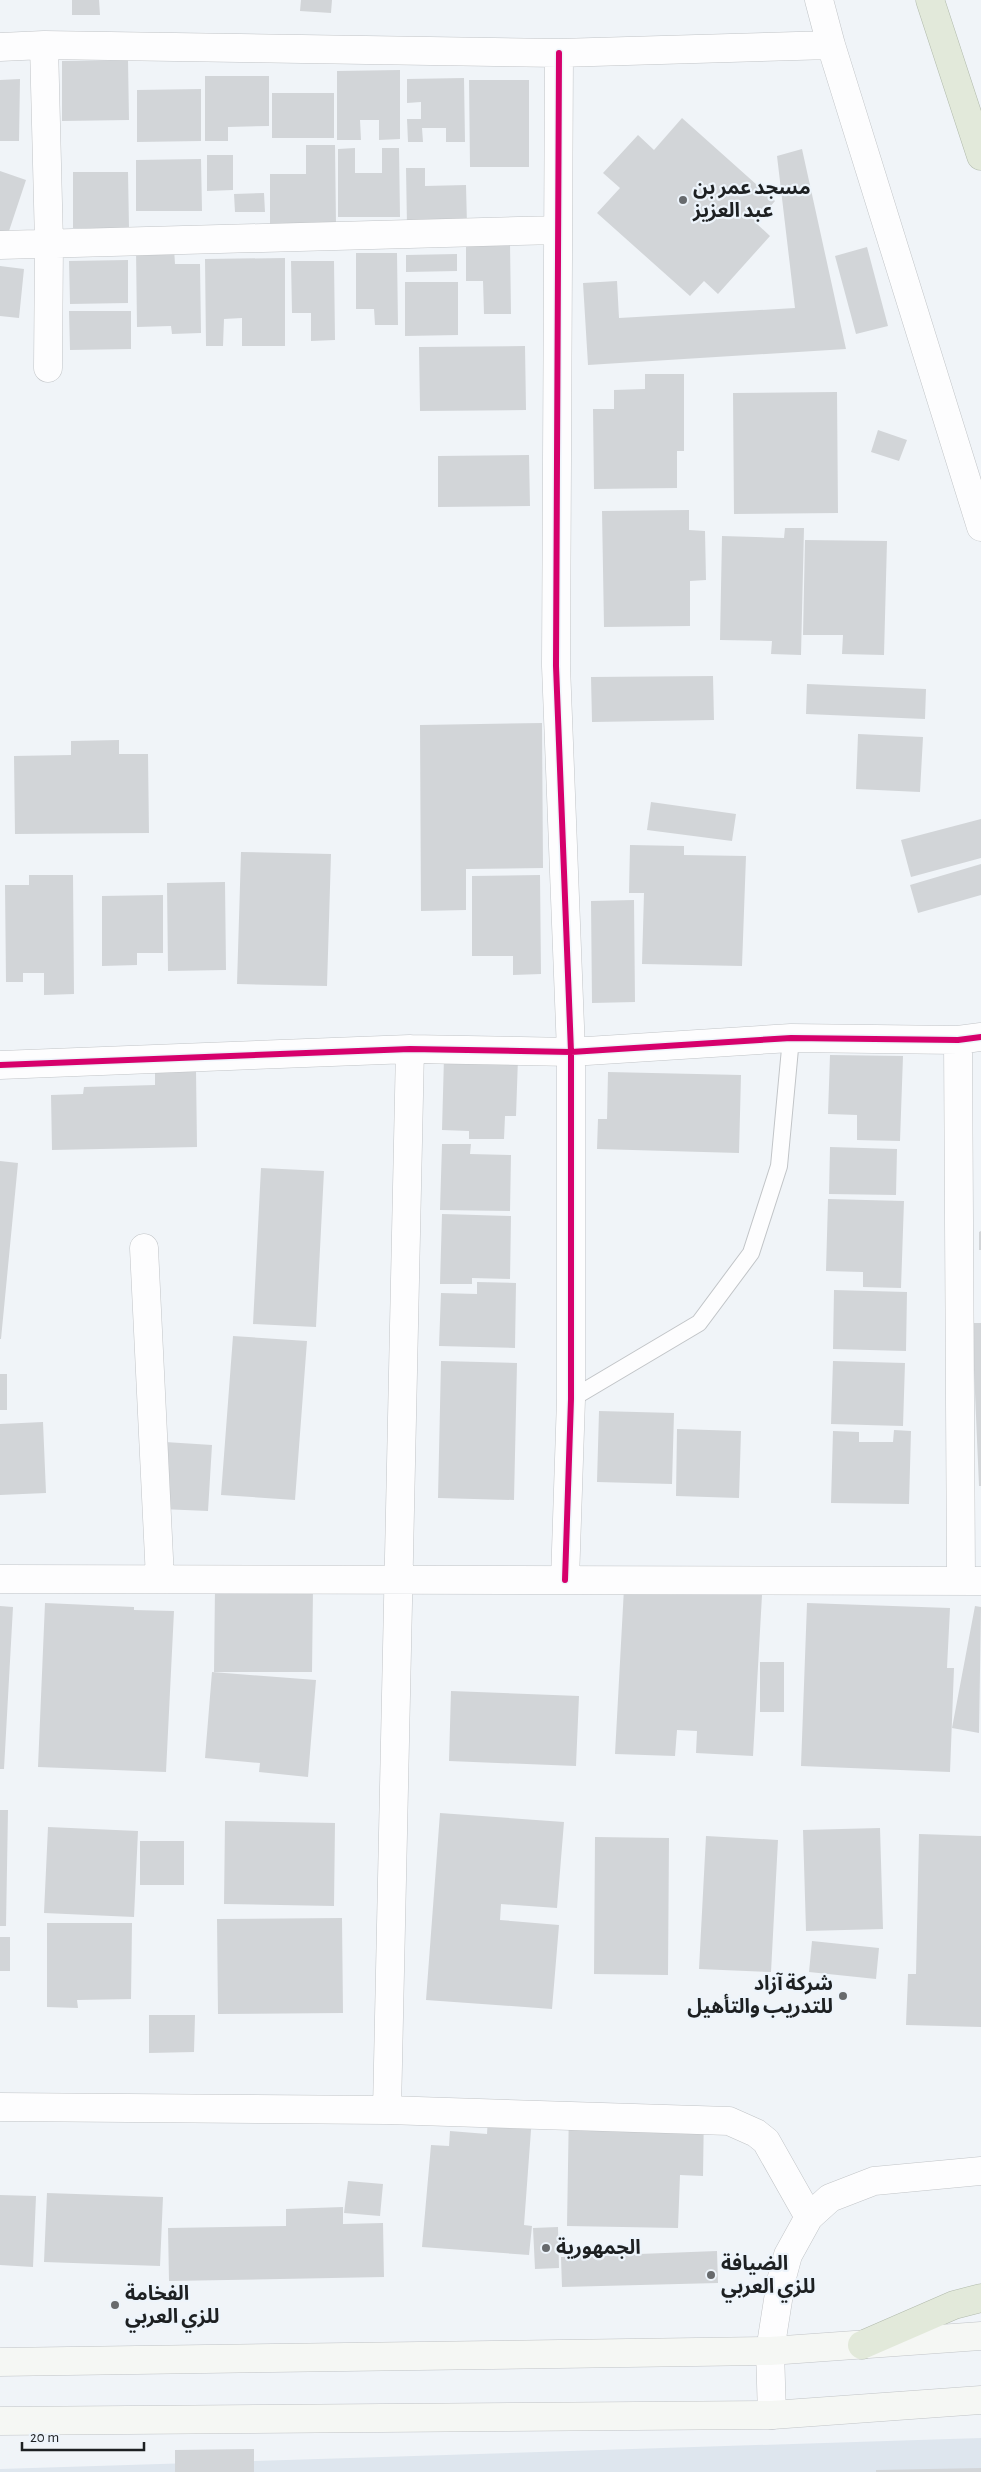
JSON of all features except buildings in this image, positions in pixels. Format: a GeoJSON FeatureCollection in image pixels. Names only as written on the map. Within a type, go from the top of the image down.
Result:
{"type":"FeatureCollection","features":[{"type":"Feature","properties":{"kind":"highway"},"geometry":{"type":"LineString","coordinates":[[930,0],[981,156]]}},
{"type":"Feature","properties":{"kind":"highway"},"geometry":{"type":"LineString","coordinates":[[862,2345],[954,2305],[981,2298]]}},
{"type":"Feature","properties":{"kind":"street"},"geometry":{"type":"LineString","coordinates":[[819,0],[831,45],[981,527]]}},
{"type":"Feature","properties":{"kind":"street"},"geometry":{"type":"LineString","coordinates":[[0,47],[44,45],[559,53],[831,45]]}},
{"type":"Feature","properties":{"kind":"street"},"geometry":{"type":"LineString","coordinates":[[44,45],[49,243],[48,368]]}},
{"type":"Feature","properties":{"kind":"street"},"geometry":{"type":"LineString","coordinates":[[559,53],[556,666],[571,1052],[571,1399],[565,1580]]}},
{"type":"Feature","properties":{"kind":"street"},"geometry":{"type":"LineString","coordinates":[[0,245],[558,230]]}},
{"type":"Feature","properties":{"kind":"street"},"geometry":{"type":"LineString","coordinates":[[0,1065],[410,1049],[571,1052],[791,1038],[969,1038],[971,1581],[0,1580]]}},
{"type":"Feature","properties":{"kind":"street"},"geometry":{"type":"LineString","coordinates":[[387,2110],[397,1579],[410,1049]]}},
{"type":"Feature","properties":{"kind":"street"},"geometry":{"type":"LineString","coordinates":[[144,1248],[160,1580]]}},
{"type":"Feature","properties":{"kind":"street"},"geometry":{"type":"LineString","coordinates":[[0,2108],[387,2110],[729,2121],[756,2133],[766,2141],[809,2217]]}},
{"type":"Feature","properties":{"kind":"street"},"geometry":{"type":"LineString","coordinates":[[772,2415],[770,2351],[781,2281],[788,2255],[809,2217],[830,2198],[874,2180],[981,2171]]}},
{"type":"Feature","properties":{"kind":"street"},"geometry":{"type":"LineString","coordinates":[[0,2362],[770,2351],[981,2336]]}},
{"type":"Feature","properties":{"kind":"street"},"geometry":{"type":"LineString","coordinates":[[0,2421],[772,2415],[981,2400]]}},
{"type":"Feature","properties":{"kind":"lane"},"geometry":{"type":"LineString","coordinates":[[571,1399],[699,1323],[751,1253],[779,1166],[791,1038]]}},
{"type":"Feature","properties":{"kind":"shaded area"},"geometry":{"type":"Polygon","coordinates":[[[981,2438],[981,2472],[0,2472],[0,2469],[981,2438]]]}},
{"type":"Feature","properties":{"kind":"cycle path"},"geometry":{"type":"LineString","coordinates":[[559,53],[556,666],[571,1052],[571,1399],[565,1580]]}},
{"type":"Feature","properties":{"kind":"cycle path"},"geometry":{"type":"LineString","coordinates":[[0,1065],[410,1049],[571,1052],[791,1038],[958,1040],[981,1037]]}},
{"type":"Feature","properties":{"kind":"place","name":"مسجد عمر بن عبد العزيز"},"geometry":{"type":"Point","coordinates":[683,200]}},
{"type":"Feature","properties":{"kind":"place","name":"شركة آزاد للتدريب والتأهيل"},"geometry":{"type":"Point","coordinates":[843,1996]}},
{"type":"Feature","properties":{"kind":"place","name":"الجمهورية"},"geometry":{"type":"Point","coordinates":[546,2248]}},
{"type":"Feature","properties":{"kind":"place","name":"الضيافة للزي العربي"},"geometry":{"type":"Point","coordinates":[711,2275]}},
{"type":"Feature","properties":{"kind":"place","name":"الفخامة للزي العربي"},"geometry":{"type":"Point","coordinates":[115,2305]}}]}
